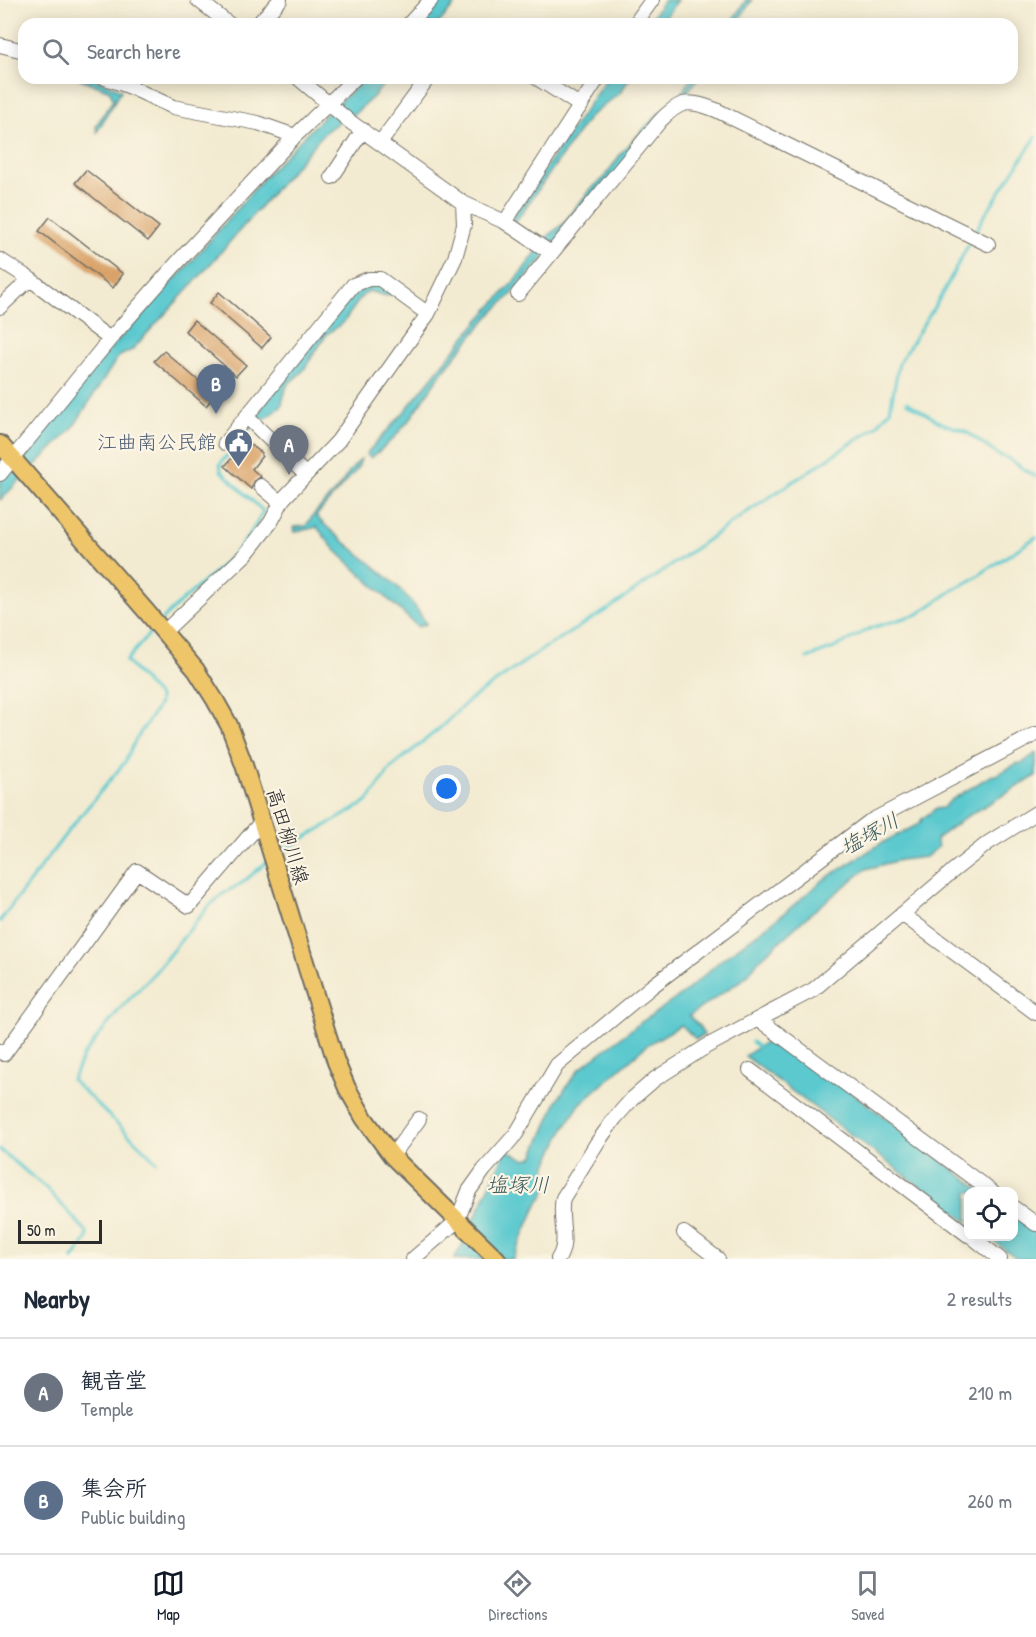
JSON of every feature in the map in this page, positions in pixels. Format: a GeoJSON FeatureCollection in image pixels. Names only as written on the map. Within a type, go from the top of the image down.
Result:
{"type":"FeatureCollection","features":[{"type":"Feature","properties":{"kind":"main road","name":"高田柳川線"},"geometry":{"type":"LineString","coordinates":[[0,444],[196,670],[220,708],[244,765],[336,1062],[347,1088],[358,1108],[392,1156],[497,1259]]}},
{"type":"Feature","properties":{"kind":"street"},"geometry":{"type":"LineString","coordinates":[[198,0],[221,18]]}},
{"type":"Feature","properties":{"kind":"street"},"geometry":{"type":"LineString","coordinates":[[264,18],[280,0]]}},
{"type":"Feature","properties":{"kind":"street"},"geometry":{"type":"LineString","coordinates":[[414,18],[431,0]]}},
{"type":"Feature","properties":{"kind":"street"},"geometry":{"type":"LineString","coordinates":[[639,18],[652,0]]}},
{"type":"Feature","properties":{"kind":"street"},"geometry":{"type":"LineString","coordinates":[[0,45],[18,50]]}},
{"type":"Feature","properties":{"kind":"street"},"geometry":{"type":"LineString","coordinates":[[122,84],[173,107],[258,123],[295,136]]}},
{"type":"Feature","properties":{"kind":"street"},"geometry":{"type":"LineString","coordinates":[[306,84],[349,121],[463,203],[505,222],[551,254]]}},
{"type":"Feature","properties":{"kind":"street"},"geometry":{"type":"LineString","coordinates":[[0,474],[18,464],[110,339],[176,264],[295,136],[349,84]]}},
{"type":"Feature","properties":{"kind":"street"},"geometry":{"type":"LineString","coordinates":[[380,142],[424,84]]}},
{"type":"Feature","properties":{"kind":"street"},"geometry":{"type":"LineString","coordinates":[[546,84],[581,106]]}},
{"type":"Feature","properties":{"kind":"street"},"geometry":{"type":"LineString","coordinates":[[505,222],[594,84]]}},
{"type":"Feature","properties":{"kind":"street"},"geometry":{"type":"LineString","coordinates":[[518,294],[660,122],[673,108],[684,103],[698,103],[716,110],[988,244]]}},
{"type":"Feature","properties":{"kind":"street"},"geometry":{"type":"LineString","coordinates":[[332,177],[363,130]]}},
{"type":"Feature","properties":{"kind":"street"},"geometry":{"type":"LineString","coordinates":[[159,626],[246,554],[271,522],[281,503],[305,474],[338,441],[428,314],[455,258],[464,225],[463,203]]}},
{"type":"Feature","properties":{"kind":"street"},"geometry":{"type":"LineString","coordinates":[[0,260],[30,279],[110,339]]}},
{"type":"Feature","properties":{"kind":"street"},"geometry":{"type":"LineString","coordinates":[[0,307],[30,279]]}},
{"type":"Feature","properties":{"kind":"street"},"geometry":{"type":"LineString","coordinates":[[225,443],[252,422],[353,285],[369,279],[380,279],[428,314]]}},
{"type":"Feature","properties":{"kind":"street"},"geometry":{"type":"LineString","coordinates":[[252,422],[305,474]]}},
{"type":"Feature","properties":{"kind":"street"},"geometry":{"type":"LineString","coordinates":[[261,486],[281,503]]}},
{"type":"Feature","properties":{"kind":"street"},"geometry":{"type":"LineString","coordinates":[[413,1259],[460,1224],[469,1191],[516,1134],[557,1065],[651,987],[869,822],[1036,734]]}},
{"type":"Feature","properties":{"kind":"street"},"geometry":{"type":"LineString","coordinates":[[558,1259],[564,1241],[561,1209],[563,1198],[597,1143],[632,1099],[655,1079],[707,1046],[813,990],[988,843],[1036,813]]}},
{"type":"Feature","properties":{"kind":"street"},"geometry":{"type":"LineString","coordinates":[[0,1051],[4,1054],[137,871],[189,906],[262,821]]}},
{"type":"Feature","properties":{"kind":"street"},"geometry":{"type":"LineString","coordinates":[[902,914],[1036,1013]]}},
{"type":"Feature","properties":{"kind":"street"},"geometry":{"type":"LineString","coordinates":[[758,1019],[987,1187]]}},
{"type":"Feature","properties":{"kind":"street"},"geometry":{"type":"LineString","coordinates":[[750,1070],[964,1231]]}},
{"type":"Feature","properties":{"kind":"street"},"geometry":{"type":"LineString","coordinates":[[392,1156],[418,1119]]}},
{"type":"Feature","properties":{"kind":"street"},"geometry":{"type":"LineString","coordinates":[[1018,1211],[1036,1224]]}},
{"type":"Feature","properties":{"kind":"street"},"geometry":{"type":"LineString","coordinates":[[684,1233],[718,1259]]}},
{"type":"Feature","properties":{"kind":"street"},"geometry":{"type":"LineString","coordinates":[[977,1241],[1000,1259]]}},
{"type":"Feature","properties":{"kind":"water"},"geometry":{"type":"Polygon","coordinates":[[[440,0],[459,0],[443,18],[425,18],[440,0]]]}},
{"type":"Feature","properties":{"kind":"water"},"geometry":{"type":"Polygon","coordinates":[[[664,0],[677,0],[665,18],[651,18],[664,0]]]}},
{"type":"Feature","properties":{"kind":"water"},"geometry":{"type":"Polygon","coordinates":[[[746,0],[752,0],[740,18],[734,18],[746,0]]]}},
{"type":"Feature","properties":{"kind":"water"},"geometry":{"type":"Polygon","coordinates":[[[93,84],[107,84],[121,90],[97,132],[96,126],[113,100],[110,91],[93,84]]]}},
{"type":"Feature","properties":{"kind":"water"},"geometry":{"type":"Polygon","coordinates":[[[359,84],[384,84],[351,117],[347,116],[325,132],[201,275],[132,350],[118,357],[72,429],[0,500],[0,482],[72,392],[185,269],[269,172],[359,84]]]}},
{"type":"Feature","properties":{"kind":"water"},"geometry":{"type":"Polygon","coordinates":[[[603,84],[626,84],[620,93],[589,117],[516,221],[511,224],[513,215],[603,84]]]}},
{"type":"Feature","properties":{"kind":"water"},"geometry":{"type":"Polygon","coordinates":[[[688,84],[694,84],[512,294],[487,318],[440,375],[411,418],[392,440],[371,458],[366,454],[518,277],[548,236],[563,224],[590,190],[605,177],[622,152],[659,113],[681,94],[688,84]]]}},
{"type":"Feature","properties":{"kind":"water"},"geometry":{"type":"Polygon","coordinates":[[[376,282],[392,293],[386,296],[369,291],[362,296],[343,323],[327,334],[303,371],[287,385],[281,407],[263,420],[255,416],[325,328],[363,286],[376,282]]]}},
{"type":"Feature","properties":{"kind":"water"},"geometry":{"type":"Polygon","coordinates":[[[361,459],[358,468],[316,516],[404,594],[426,624],[418,627],[334,549],[317,527],[295,532],[294,527],[306,526],[361,459]]]}},
{"type":"Feature","properties":{"kind":"water","name":"塩塚川"},"geometry":{"type":"Polygon","coordinates":[[[1036,753],[1036,776],[966,817],[936,839],[938,847],[926,857],[900,860],[866,869],[810,914],[757,962],[746,977],[689,1016],[700,1027],[704,1035],[696,1039],[681,1025],[647,1045],[580,1104],[565,1127],[547,1165],[545,1178],[548,1186],[539,1200],[513,1259],[454,1259],[506,1150],[525,1159],[533,1157],[558,1099],[578,1070],[684,993],[720,961],[782,915],[823,880],[880,844],[919,824],[935,809],[943,808],[951,800],[990,776],[1018,763],[1021,764],[1036,753]]]}},
{"type":"Feature","properties":{"kind":"water"},"geometry":{"type":"Polygon","coordinates":[[[776,1035],[977,1187],[964,1187],[964,1219],[745,1056],[776,1035]]]}},
{"type":"Feature","properties":{"kind":"water"},"geometry":{"type":"Polygon","coordinates":[[[1018,1218],[1036,1232],[1036,1259],[1018,1259],[993,1241],[1018,1241],[1018,1218]]]}},
{"type":"Feature","properties":{"kind":"building"},"geometry":{"type":"Polygon","coordinates":[[[86,170],[159,227],[148,241],[75,183],[86,170]]]}},
{"type":"Feature","properties":{"kind":"building"},"geometry":{"type":"Polygon","coordinates":[[[50,217],[123,274],[113,288],[39,231],[50,217]]]}},
{"type":"Feature","properties":{"kind":"building"},"geometry":{"type":"Polygon","coordinates":[[[219,292],[271,337],[262,348],[210,303],[219,292]]]}},
{"type":"Feature","properties":{"kind":"building"},"geometry":{"type":"Polygon","coordinates":[[[194,320],[246,365],[236,376],[185,331],[194,320]]]}},
{"type":"Feature","properties":{"kind":"building"},"geometry":{"type":"Polygon","coordinates":[[[164,351],[215,395],[206,406],[154,361],[164,351]]]}},
{"type":"Feature","properties":{"kind":"building"},"geometry":{"type":"Polygon","coordinates":[[[246,442],[262,453],[252,469],[261,477],[255,480],[251,489],[225,466],[246,442]]]}},
{"type":"Feature","properties":{"kind":"waterway"},"geometry":{"type":"LineString","coordinates":[[974,234],[1036,137]]}},
{"type":"Feature","properties":{"kind":"waterway"},"geometry":{"type":"LineString","coordinates":[[278,853],[367,802],[392,767],[440,728],[467,702],[876,427],[890,410],[899,363],[941,296],[971,240]]}},
{"type":"Feature","properties":{"kind":"waterway"},"geometry":{"type":"LineString","coordinates":[[907,402],[941,423],[965,431],[1000,456],[1006,457],[1036,477]]}},
{"type":"Feature","properties":{"kind":"waterway"},"geometry":{"type":"LineString","coordinates":[[161,621],[243,543],[263,511],[221,471],[220,464],[252,426]]}},
{"type":"Feature","properties":{"kind":"waterway"},"geometry":{"type":"LineString","coordinates":[[807,658],[834,648],[871,628],[918,614],[1036,537]]}},
{"type":"Feature","properties":{"kind":"waterway"},"geometry":{"type":"LineString","coordinates":[[0,921],[68,831],[125,762],[136,739],[155,711],[159,697],[126,661],[154,628]]}},
{"type":"Feature","properties":{"kind":"waterway"},"geometry":{"type":"LineString","coordinates":[[156,1161],[72,1080],[83,1056],[119,1010],[156,971],[207,908],[268,861]]}},
{"type":"Feature","properties":{"kind":"waterway"},"geometry":{"type":"LineString","coordinates":[[752,1042],[761,1049]]}},
{"type":"Feature","properties":{"kind":"waterway"},"geometry":{"type":"LineString","coordinates":[[0,1150],[45,1187],[87,1232],[87,1238],[73,1259]]}},
{"type":"Feature","properties":{"kind":"place","name":"集会所"},"geometry":{"type":"Point","coordinates":[216,414]}},
{"type":"Feature","properties":{"kind":"place","name":"江曲南公民館"},"geometry":{"type":"Point","coordinates":[238,468]}},
{"type":"Feature","properties":{"kind":"place","name":"観音堂"},"geometry":{"type":"Point","coordinates":[289,475]}}]}
